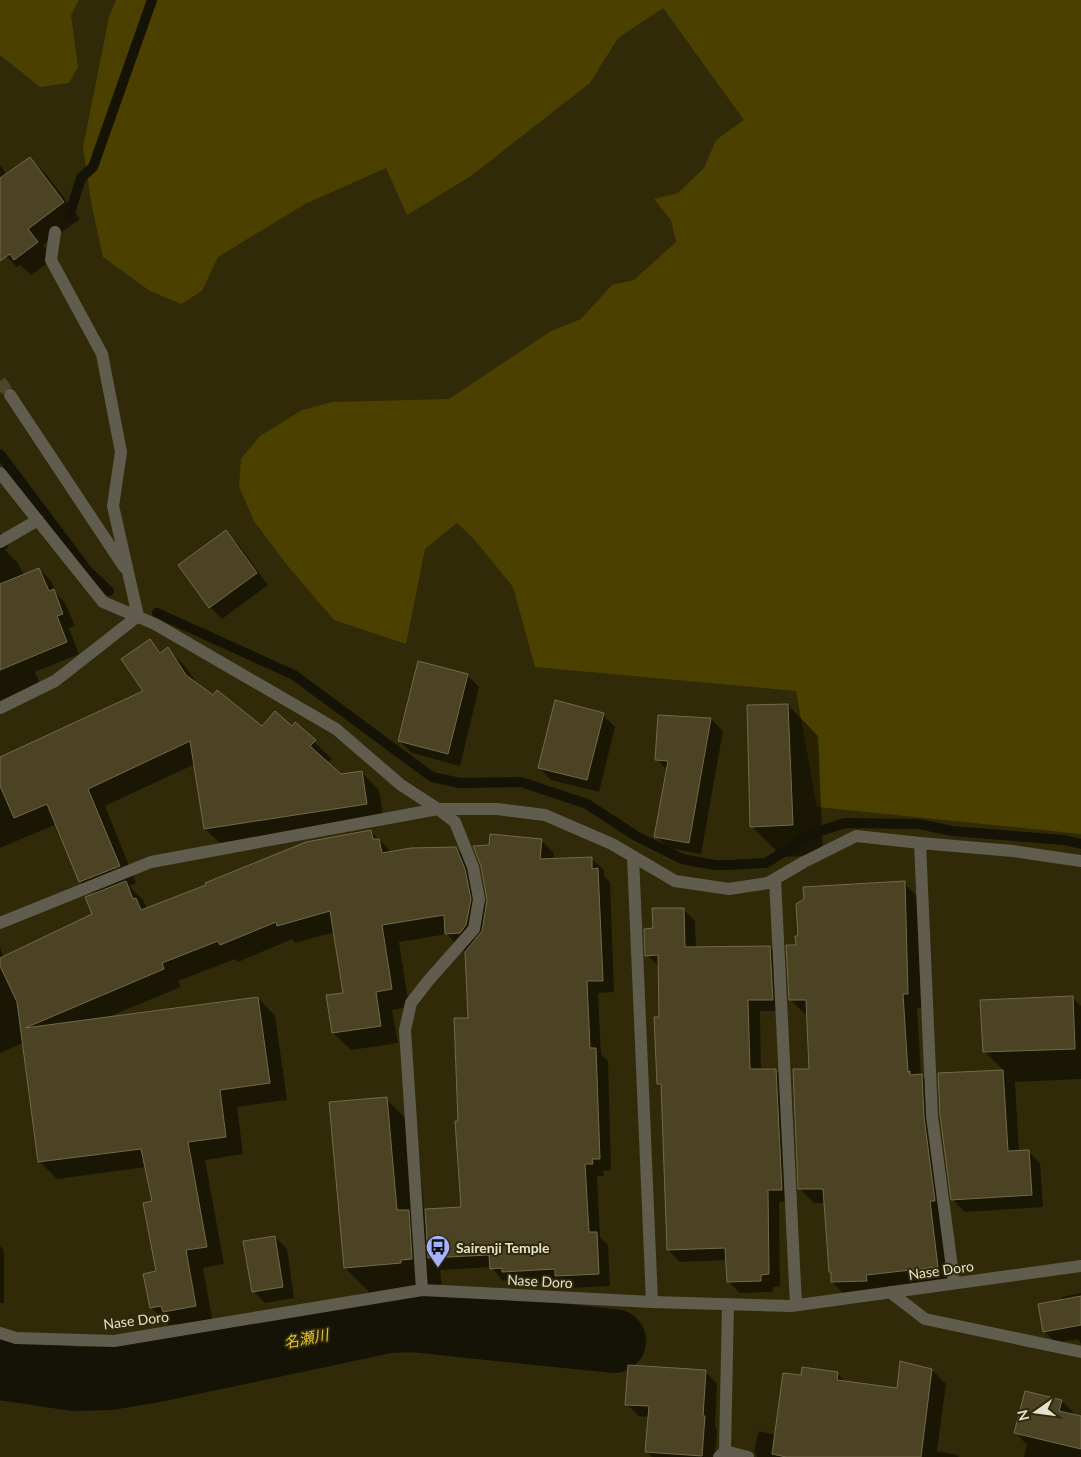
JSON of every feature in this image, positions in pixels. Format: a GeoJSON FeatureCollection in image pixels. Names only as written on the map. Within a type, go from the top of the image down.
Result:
{"type":"FeatureCollection","features":[{"type":"Feature","properties":{"kind":"street"},"geometry":{"type":"LineString","coordinates":[[55,232],[51,260],[102,354],[121,452],[113,506],[138,616]]}},
{"type":"Feature","properties":{"kind":"street"},"geometry":{"type":"LineString","coordinates":[[10,396],[128,573]]}},
{"type":"Feature","properties":{"kind":"street"},"geometry":{"type":"LineString","coordinates":[[0,473],[103,602],[155,624],[336,729],[401,785],[455,822],[473,867],[480,899],[474,928],[411,1003],[405,1030],[422,1290]]}},
{"type":"Feature","properties":{"kind":"street"},"geometry":{"type":"LineString","coordinates":[[0,542],[38,520]]}},
{"type":"Feature","properties":{"kind":"street"},"geometry":{"type":"LineString","coordinates":[[0,708],[55,681],[138,616]]}},
{"type":"Feature","properties":{"kind":"street"},"geometry":{"type":"LineString","coordinates":[[0,923],[150,862],[438,809],[498,809],[545,815],[612,844],[675,881],[729,889],[768,883],[856,836],[1013,851],[1081,861]]}},
{"type":"Feature","properties":{"kind":"street"},"geometry":{"type":"LineString","coordinates":[[920,843],[932,1116],[954,1282]]}},
{"type":"Feature","properties":{"kind":"street"},"geometry":{"type":"LineString","coordinates":[[633,856],[652,1302]]}},
{"type":"Feature","properties":{"kind":"street"},"geometry":{"type":"LineString","coordinates":[[775,879],[796,1305]]}},
{"type":"Feature","properties":{"kind":"street","name":"Nase Doro"},"geometry":{"type":"LineString","coordinates":[[0,1333],[16,1338],[114,1341],[422,1290],[652,1302],[796,1305],[1081,1266]]}},
{"type":"Feature","properties":{"kind":"street"},"geometry":{"type":"LineString","coordinates":[[890,1292],[925,1320],[1081,1352]]}},
{"type":"Feature","properties":{"kind":"street"},"geometry":{"type":"LineString","coordinates":[[728,1304],[722,1454],[748,1457]]}},
{"type":"Feature","properties":{"kind":"shaded area"},"geometry":{"type":"Polygon","coordinates":[[[0,0],[79,0],[71,15],[78,67],[69,83],[40,87],[0,55],[0,0]]]}},
{"type":"Feature","properties":{"kind":"shaded area"},"geometry":{"type":"Polygon","coordinates":[[[116,0],[1081,0],[1081,834],[817,807],[796,691],[535,667],[513,587],[473,538],[457,523],[425,549],[406,644],[334,620],[287,565],[254,521],[239,487],[241,459],[260,436],[302,410],[333,402],[449,399],[551,331],[581,319],[612,285],[634,280],[676,242],[671,220],[654,199],[678,193],[704,168],[716,140],[744,120],[663,8],[618,38],[590,83],[471,176],[407,215],[386,168],[305,204],[218,257],[202,291],[181,304],[150,291],[103,257],[92,207],[83,147],[109,17],[116,0]]]}},
{"type":"Feature","properties":{"kind":"building"},"geometry":{"type":"Polygon","coordinates":[[[30,157],[64,202],[28,229],[38,242],[14,260],[10,254],[0,261],[0,178],[30,157]]]}},
{"type":"Feature","properties":{"kind":"building"},"geometry":{"type":"Polygon","coordinates":[[[226,530],[257,573],[209,608],[178,565],[226,530]]]}},
{"type":"Feature","properties":{"kind":"building"},"geometry":{"type":"Polygon","coordinates":[[[39,568],[49,591],[54,589],[63,614],[57,616],[67,642],[0,670],[0,584],[39,568]]]}},
{"type":"Feature","properties":{"kind":"building"},"geometry":{"type":"Polygon","coordinates":[[[150,639],[160,653],[168,647],[186,675],[213,695],[217,690],[262,726],[275,711],[292,726],[295,722],[316,740],[310,746],[341,774],[362,771],[367,804],[204,829],[190,741],[88,789],[120,866],[79,882],[47,804],[14,818],[0,786],[0,757],[143,691],[121,659],[150,639]]]}},
{"type":"Feature","properties":{"kind":"building"},"geometry":{"type":"Polygon","coordinates":[[[418,661],[468,674],[448,754],[398,741],[418,661]]]}},
{"type":"Feature","properties":{"kind":"building"},"geometry":{"type":"Polygon","coordinates":[[[555,700],[604,713],[587,780],[538,768],[555,700]]]}},
{"type":"Feature","properties":{"kind":"building"},"geometry":{"type":"Polygon","coordinates":[[[788,704],[793,825],[750,827],[747,705],[788,704]]]}},
{"type":"Feature","properties":{"kind":"building"},"geometry":{"type":"Polygon","coordinates":[[[658,715],[711,718],[689,843],[654,837],[668,761],[655,760],[658,715]]]}},
{"type":"Feature","properties":{"kind":"building"},"geometry":{"type":"Polygon","coordinates":[[[371,830],[373,839],[379,839],[382,853],[411,848],[456,847],[465,869],[471,899],[466,925],[460,933],[445,934],[444,915],[382,925],[392,989],[376,992],[381,1026],[332,1033],[326,995],[343,993],[330,911],[277,926],[276,922],[220,945],[218,941],[162,963],[164,969],[25,1028],[258,997],[270,1083],[220,1090],[226,1137],[188,1142],[207,1247],[186,1250],[196,1306],[163,1312],[161,1306],[150,1308],[143,1274],[156,1271],[143,1203],[152,1201],[141,1149],[38,1162],[17,1002],[0,966],[0,958],[92,914],[85,897],[126,881],[133,899],[136,898],[141,910],[206,885],[205,883],[306,842],[371,830]]]}},
{"type":"Feature","properties":{"kind":"building"},"geometry":{"type":"Polygon","coordinates":[[[490,834],[542,839],[540,859],[592,857],[592,869],[598,868],[603,981],[587,981],[590,1048],[596,1048],[600,1159],[592,1159],[593,1164],[585,1164],[589,1232],[597,1232],[599,1274],[555,1276],[555,1269],[502,1272],[502,1268],[490,1269],[489,1255],[428,1258],[425,1209],[461,1207],[455,1121],[458,1121],[454,1018],[468,1018],[465,952],[482,931],[487,900],[481,866],[473,846],[489,845],[490,834]]]}},
{"type":"Feature","properties":{"kind":"building"},"geometry":{"type":"Polygon","coordinates":[[[905,881],[908,994],[903,994],[908,1072],[910,1071],[910,1075],[922,1074],[924,1117],[935,1201],[930,1201],[938,1267],[866,1275],[867,1281],[831,1282],[823,1189],[798,1189],[793,1069],[809,1069],[806,1000],[789,1000],[786,945],[796,945],[795,936],[798,936],[796,904],[804,899],[803,887],[905,881]]]}},
{"type":"Feature","properties":{"kind":"building"},"geometry":{"type":"Polygon","coordinates":[[[652,908],[684,908],[685,947],[770,946],[773,1000],[748,1000],[750,1069],[776,1069],[782,1190],[768,1190],[769,1274],[761,1275],[761,1281],[727,1282],[725,1248],[667,1250],[661,1084],[657,1084],[654,1017],[659,1017],[658,955],[645,956],[644,929],[653,928],[652,908]]]}},
{"type":"Feature","properties":{"kind":"building"},"geometry":{"type":"Polygon","coordinates":[[[1073,996],[1075,1049],[983,1052],[980,1000],[1073,996]]]}},
{"type":"Feature","properties":{"kind":"building"},"geometry":{"type":"Polygon","coordinates":[[[1003,1070],[1008,1151],[1029,1150],[1032,1195],[951,1200],[940,1115],[938,1073],[1003,1070]]]}},
{"type":"Feature","properties":{"kind":"building"},"geometry":{"type":"Polygon","coordinates":[[[387,1097],[397,1210],[409,1210],[412,1259],[401,1260],[401,1263],[344,1268],[329,1102],[387,1097]]]}},
{"type":"Feature","properties":{"kind":"building"},"geometry":{"type":"Polygon","coordinates":[[[275,1236],[283,1287],[252,1292],[243,1241],[275,1236]]]}},
{"type":"Feature","properties":{"kind":"building"},"geometry":{"type":"Polygon","coordinates":[[[1081,1296],[1081,1325],[1043,1332],[1038,1304],[1081,1296]]]}},
{"type":"Feature","properties":{"kind":"building"},"geometry":{"type":"Polygon","coordinates":[[[900,1361],[932,1369],[921,1457],[786,1457],[772,1454],[783,1373],[801,1375],[802,1367],[838,1372],[837,1380],[897,1388],[900,1361]]]}},
{"type":"Feature","properties":{"kind":"building"},"geometry":{"type":"Polygon","coordinates":[[[628,1365],[706,1370],[702,1456],[645,1452],[649,1406],[625,1405],[628,1365]]]}},
{"type":"Feature","properties":{"kind":"building"},"geometry":{"type":"Polygon","coordinates":[[[1025,1391],[1062,1400],[1059,1411],[1081,1416],[1081,1449],[1014,1433],[1025,1391]]]}},
{"type":"Feature","properties":{"kind":"waterway"},"geometry":{"type":"LineString","coordinates":[[70,213],[81,178],[93,167],[152,0]]}},
{"type":"Feature","properties":{"kind":"waterway"},"geometry":{"type":"LineString","coordinates":[[0,454],[87,570],[109,591]]}},
{"type":"Feature","properties":{"kind":"waterway"},"geometry":{"type":"LineString","coordinates":[[157,613],[294,675],[432,777],[460,783],[521,782],[587,804],[636,836],[682,859],[715,865],[766,863],[814,833],[845,823],[919,824],[952,831],[1064,840],[1081,844]]}},
{"type":"Feature","properties":{"kind":"waterway","name":"名瀬川"},"geometry":{"type":"LineString","coordinates":[[0,1368],[75,1379],[110,1378],[157,1370],[388,1321],[411,1320],[614,1341]]}},
{"type":"Feature","properties":{"kind":"tunnel"},"geometry":{"type":"LineString","coordinates":[[0,381],[10,395]]}},
{"type":"Feature","properties":{"kind":"place","name":"Sairenji Temple"},"geometry":{"type":"Point","coordinates":[438,1268]}}]}
